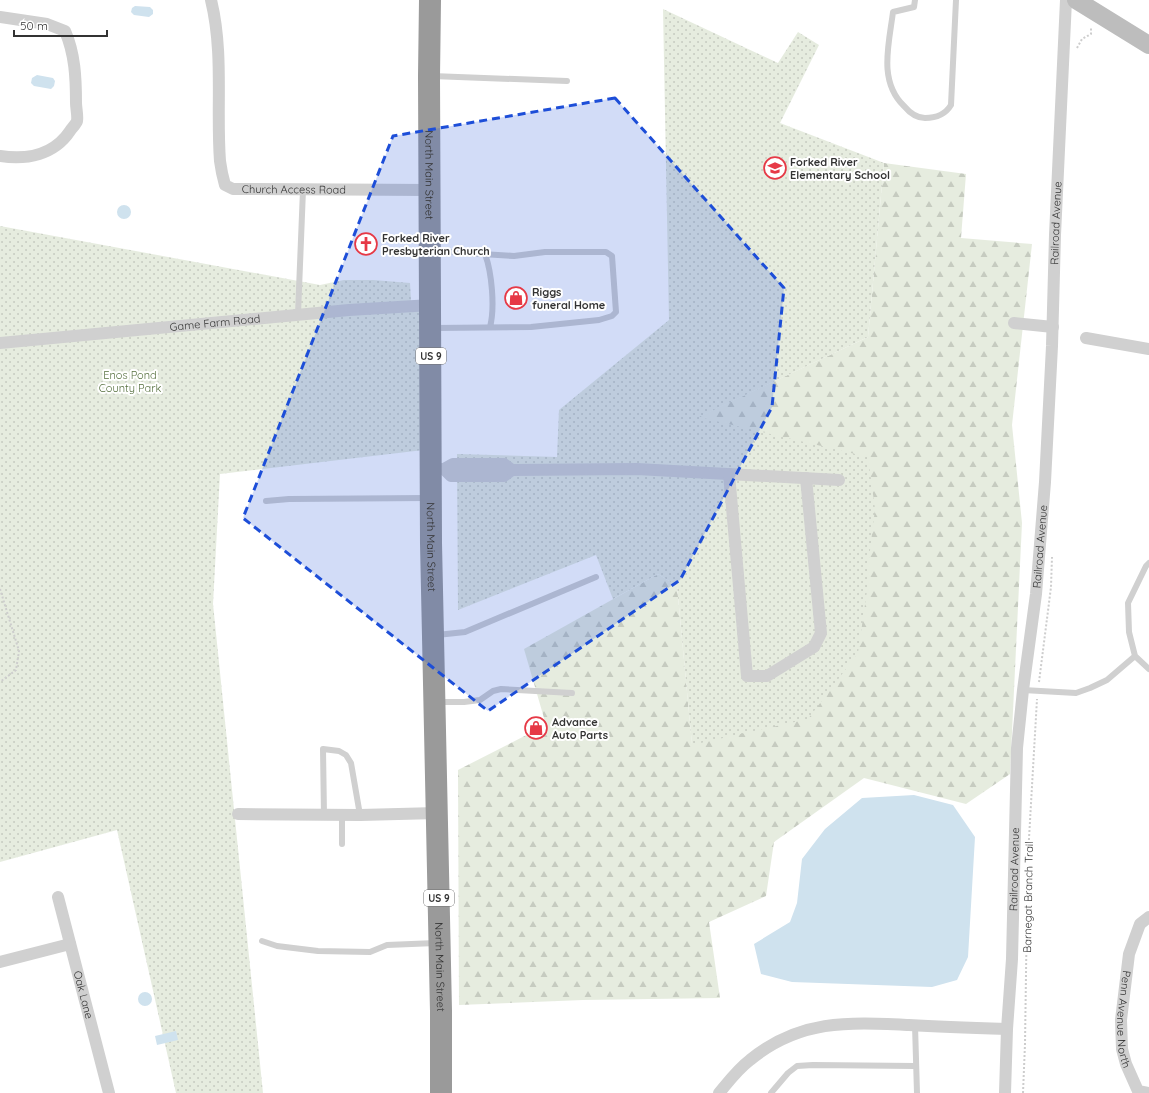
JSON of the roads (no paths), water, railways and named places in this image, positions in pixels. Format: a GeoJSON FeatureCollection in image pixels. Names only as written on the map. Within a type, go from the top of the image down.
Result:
{"type":"FeatureCollection","features":[{"type":"Feature","properties":{"kind":"highway","name":"North Main Street"},"geometry":{"type":"LineString","coordinates":[[430,0],[429,76],[431,328],[438,469],[431,498],[436,813],[440,942],[441,1093]]}},
{"type":"Feature","properties":{"kind":"main road"},"geometry":{"type":"LineString","coordinates":[[1076,0],[1149,45]]}},
{"type":"Feature","properties":{"kind":"street","name":"Church Access Road"},"geometry":{"type":"LineString","coordinates":[[211,0],[215,16],[218,52],[220,163],[225,185],[233,190],[430,190]]}},
{"type":"Feature","properties":{"kind":"street","name":"Railroad Avenue"},"geometry":{"type":"LineString","coordinates":[[1005,1093],[1007,1029],[1012,959],[1017,748],[1036,594],[1045,482],[1053,327],[1066,0]]}},
{"type":"Feature","properties":{"kind":"street"},"geometry":{"type":"LineString","coordinates":[[0,16],[47,24],[65,31],[70,42],[76,74],[77,121],[68,135],[52,150],[32,156],[0,156]]}},
{"type":"Feature","properties":{"kind":"street","name":"Game Farm Road"},"geometry":{"type":"LineString","coordinates":[[0,343],[298,314],[431,305]]}},
{"type":"Feature","properties":{"kind":"street"},"geometry":{"type":"LineString","coordinates":[[1014,323],[1053,327]]}},
{"type":"Feature","properties":{"kind":"street"},"geometry":{"type":"LineString","coordinates":[[1086,338],[1149,349]]}},
{"type":"Feature","properties":{"kind":"street"},"geometry":{"type":"LineString","coordinates":[[438,469],[451,476],[504,476],[512,470],[637,470],[839,480]]}},
{"type":"Feature","properties":{"kind":"street"},"geometry":{"type":"LineString","coordinates":[[729,474],[747,676],[767,676],[814,647],[821,633],[806,478]]}},
{"type":"Feature","properties":{"kind":"street"},"geometry":{"type":"LineString","coordinates":[[238,814],[360,815],[436,813]]}},
{"type":"Feature","properties":{"kind":"street","name":"Oak Lane"},"geometry":{"type":"LineString","coordinates":[[58,897],[109,1093]]}},
{"type":"Feature","properties":{"kind":"street","name":"Penn Avenue North"},"geometry":{"type":"LineString","coordinates":[[1149,916],[1140,924],[1129,954],[1121,1020],[1122,1049],[1126,1064],[1138,1091],[1149,1092]]}},
{"type":"Feature","properties":{"kind":"street"},"geometry":{"type":"LineString","coordinates":[[0,962],[70,944]]}},
{"type":"Feature","properties":{"kind":"street"},"geometry":{"type":"LineString","coordinates":[[719,1093],[736,1073],[766,1048],[802,1031],[820,1026],[841,1023],[865,1023],[1007,1029]]}},
{"type":"Feature","properties":{"kind":"lane"},"geometry":{"type":"LineString","coordinates":[[914,3],[894,12],[887,62],[887,76],[895,95],[910,112],[920,118],[932,118],[948,110],[951,105],[956,0]]}},
{"type":"Feature","properties":{"kind":"lane"},"geometry":{"type":"LineString","coordinates":[[429,76],[567,81]]}},
{"type":"Feature","properties":{"kind":"lane"},"geometry":{"type":"LineString","coordinates":[[298,314],[303,190]]}},
{"type":"Feature","properties":{"kind":"lane"},"geometry":{"type":"LineString","coordinates":[[431,250],[514,256],[545,252],[606,252],[612,256],[616,312],[612,316],[599,320],[531,327],[431,328]]}},
{"type":"Feature","properties":{"kind":"lane"},"geometry":{"type":"LineString","coordinates":[[486,254],[489,265],[492,308],[490,327]]}},
{"type":"Feature","properties":{"kind":"lane"},"geometry":{"type":"LineString","coordinates":[[266,501],[289,498],[431,498]]}},
{"type":"Feature","properties":{"kind":"lane"},"geometry":{"type":"LineString","coordinates":[[1149,564],[1146,566],[1128,603],[1129,632],[1135,656],[1149,668]]}},
{"type":"Feature","properties":{"kind":"lane"},"geometry":{"type":"LineString","coordinates":[[433,636],[465,632],[596,577]]}},
{"type":"Feature","properties":{"kind":"lane"},"geometry":{"type":"LineString","coordinates":[[1023,690],[1076,693],[1107,680],[1135,656]]}},
{"type":"Feature","properties":{"kind":"lane"},"geometry":{"type":"LineString","coordinates":[[434,702],[464,702],[480,700],[493,691],[501,689],[572,693]]}},
{"type":"Feature","properties":{"kind":"lane"},"geometry":{"type":"LineString","coordinates":[[324,815],[323,749],[339,751],[346,755],[351,763],[360,815]]}},
{"type":"Feature","properties":{"kind":"lane"},"geometry":{"type":"LineString","coordinates":[[342,815],[342,844]]}},
{"type":"Feature","properties":{"kind":"lane"},"geometry":{"type":"LineString","coordinates":[[262,942],[277,946],[318,952],[370,952],[387,945],[440,942]]}},
{"type":"Feature","properties":{"kind":"lane"},"geometry":{"type":"LineString","coordinates":[[914,1025],[917,1093]]}},
{"type":"Feature","properties":{"kind":"lane"},"geometry":{"type":"LineString","coordinates":[[772,1093],[788,1073],[797,1066],[915,1066]]}},
{"type":"Feature","properties":{"kind":"water"},"geometry":{"type":"Polygon","coordinates":[[[135,6],[150,7],[153,10],[153,14],[149,17],[134,15],[131,12],[132,8],[135,6]]]}},
{"type":"Feature","properties":{"kind":"water"},"geometry":{"type":"Polygon","coordinates":[[[37,75],[53,78],[55,81],[54,86],[51,89],[34,86],[31,83],[32,78],[37,75]]]}},
{"type":"Feature","properties":{"kind":"water"},"geometry":{"type":"Polygon","coordinates":[[[124,205],[129,207],[131,212],[129,217],[124,219],[119,217],[117,212],[119,207],[124,205]]]}},
{"type":"Feature","properties":{"kind":"water"},"geometry":{"type":"Polygon","coordinates":[[[914,795],[953,805],[975,837],[968,957],[957,980],[932,987],[792,982],[761,974],[754,944],[790,922],[797,903],[802,859],[825,829],[862,798],[914,795]]]}},
{"type":"Feature","properties":{"kind":"water"},"geometry":{"type":"Polygon","coordinates":[[[145,992],[150,994],[152,999],[150,1004],[145,1006],[140,1004],[138,999],[140,994],[145,992]]]}},
{"type":"Feature","properties":{"kind":"water"},"geometry":{"type":"Polygon","coordinates":[[[176,1031],[178,1040],[157,1045],[155,1036],[176,1031]]]}},
{"type":"Feature","properties":{"kind":"place","name":"Forked River Elementary School"},"geometry":{"type":"Point","coordinates":[775,168]}},
{"type":"Feature","properties":{"kind":"place","name":"Forked River Presbyterian Church"},"geometry":{"type":"Point","coordinates":[366,244]}},
{"type":"Feature","properties":{"kind":"place","name":"Riggs funeral Home"},"geometry":{"type":"Point","coordinates":[516,298]}},
{"type":"Feature","properties":{"kind":"place","name":"Advance Auto Parts"},"geometry":{"type":"Point","coordinates":[536,728]}},
{"type":"Feature","properties":{"kind":"park label","name":"Enos Pond County Park"},"geometry":{"type":"Point","coordinates":[130,381]}}]}
